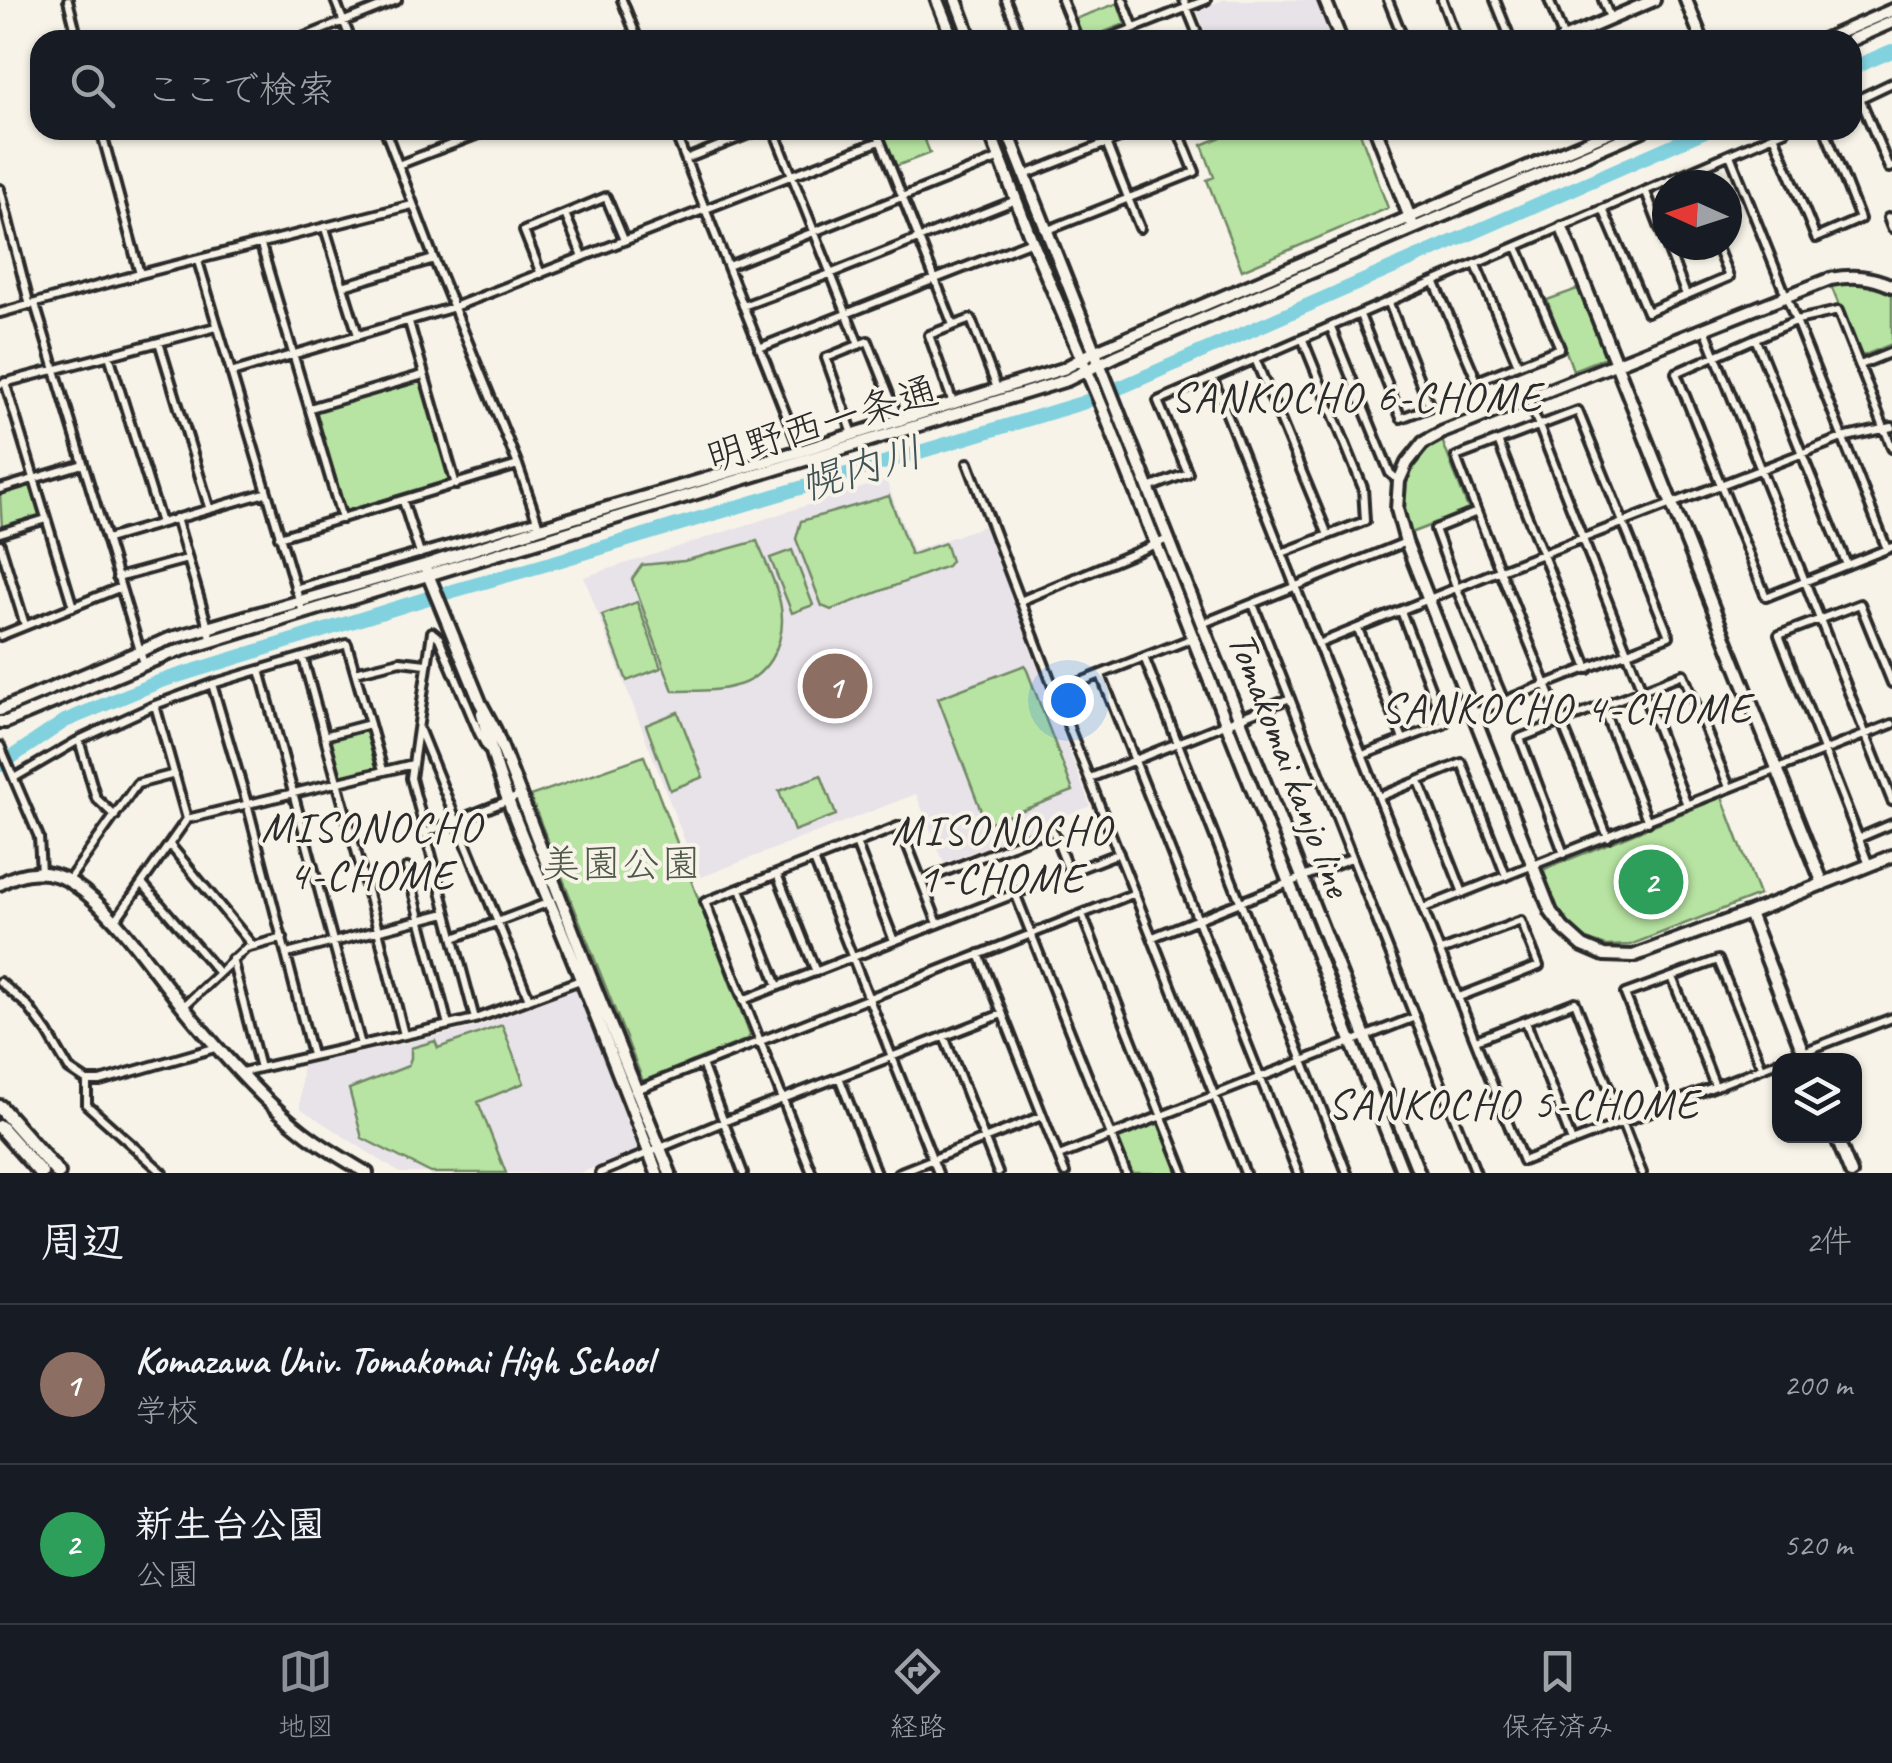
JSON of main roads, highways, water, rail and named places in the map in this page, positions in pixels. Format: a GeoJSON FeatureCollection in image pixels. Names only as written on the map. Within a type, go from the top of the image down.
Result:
{"type":"FeatureCollection","features":[{"type":"Feature","properties":{"kind":"highway"},"geometry":{"type":"LineString","coordinates":[[0,1107],[58,1173]]}},
{"type":"Feature","properties":{"kind":"highway"},"geometry":{"type":"LineString","coordinates":[[0,1127],[41,1173]]}},
{"type":"Feature","properties":{"kind":"waterway","name":"幌内川"},"geometry":{"type":"LineString","coordinates":[[1862,64],[1892,51]]}},
{"type":"Feature","properties":{"kind":"waterway","name":"幌内川"},"geometry":{"type":"LineString","coordinates":[[0,765],[65,721],[161,681],[1082,403],[1684,140]]}},
{"type":"Feature","properties":{"kind":"place","name":"Komazawa Univ. Tomakomai High School"},"geometry":{"type":"Point","coordinates":[835,686]}},
{"type":"Feature","properties":{"kind":"place","name":"新生台公園"},"geometry":{"type":"Point","coordinates":[1651,882]}},
{"type":"Feature","properties":{"kind":"district","name":"SANKOCHO 6-CHOME"},"geometry":{"type":"Point","coordinates":[1357,397]}},
{"type":"Feature","properties":{"kind":"district","name":"SANKOCHO 4-CHOME"},"geometry":{"type":"Point","coordinates":[1567,708]}},
{"type":"Feature","properties":{"kind":"district","name":"MISONOCHO 4-CHOME"},"geometry":{"type":"Point","coordinates":[372,851]}},
{"type":"Feature","properties":{"kind":"district","name":"MISONOCHO 1-CHOME"},"geometry":{"type":"Point","coordinates":[1002,854]}},
{"type":"Feature","properties":{"kind":"district","name":"SANKOCHO 5-CHOME"},"geometry":{"type":"Point","coordinates":[1514,1104]}},
{"type":"Feature","properties":{"kind":"park label","name":"美園公園"},"geometry":{"type":"Point","coordinates":[621,864]}}]}
